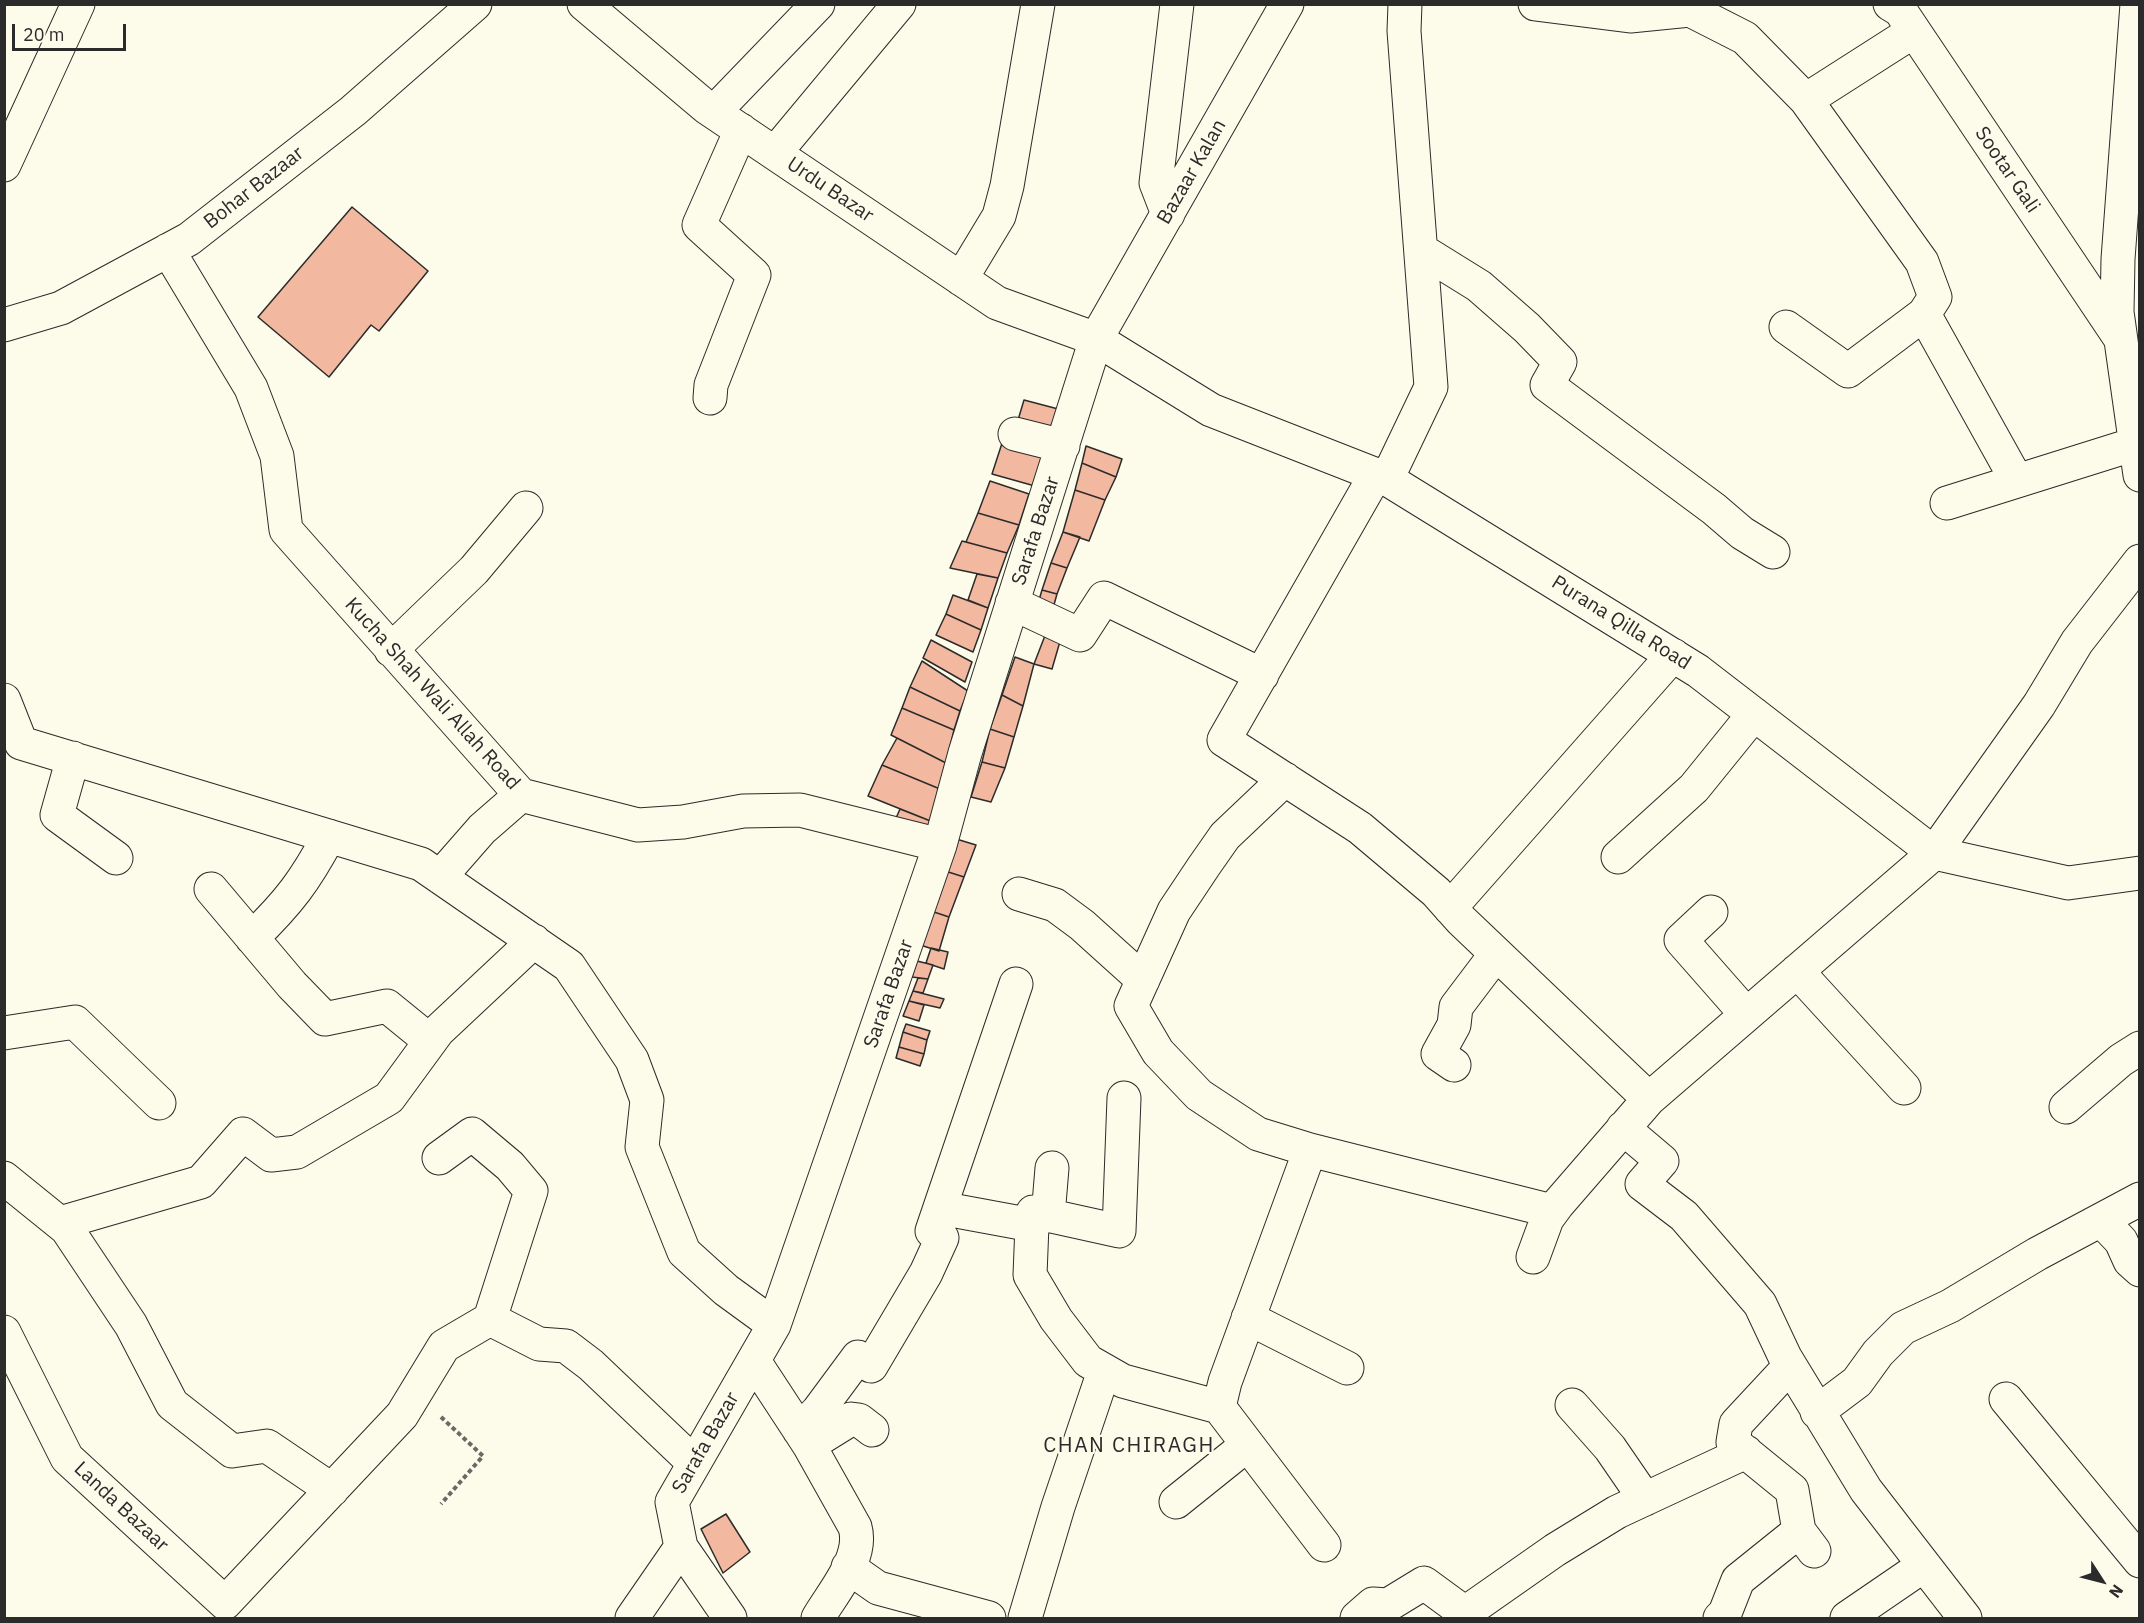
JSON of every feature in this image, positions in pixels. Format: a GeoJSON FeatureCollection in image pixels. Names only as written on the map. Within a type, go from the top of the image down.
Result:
{"type":"FeatureCollection","features":[{"type":"Feature","properties":{"kind":"street"},"geometry":{"type":"LineString","coordinates":[[4,165],[78,4]]}},
{"type":"Feature","properties":{"kind":"street","name":"Bohar Bazaar"},"geometry":{"type":"LineString","coordinates":[[4,325],[61,308],[189,239],[353,111],[475,4]]}},
{"type":"Feature","properties":{"kind":"street","name":"Urdu Bazar"},"geometry":{"type":"LineString","coordinates":[[584,4],[714,112],[997,303],[1096,339]]}},
{"type":"Feature","properties":{"kind":"street"},"geometry":{"type":"LineString","coordinates":[[714,112],[818,4]]}},
{"type":"Feature","properties":{"kind":"street"},"geometry":{"type":"LineString","coordinates":[[775,153],[899,4]]}},
{"type":"Feature","properties":{"kind":"street"},"geometry":{"type":"LineString","coordinates":[[961,279],[999,216],[1007,186],[1038,4]]}},
{"type":"Feature","properties":{"kind":"street"},"geometry":{"type":"LineString","coordinates":[[1168,214],[1156,183],[1177,4]]}},
{"type":"Feature","properties":{"kind":"street","name":"Bazaar Kalan"},"geometry":{"type":"LineString","coordinates":[[1096,339],[1287,4]]}},
{"type":"Feature","properties":{"kind":"street"},"geometry":{"type":"LineString","coordinates":[[1405,4],[1404,32],[1431,387],[1382,476],[1224,740],[1254,762],[1285,779],[1360,828],[1436,892],[1496,954],[1649,1099]]}},
{"type":"Feature","properties":{"kind":"street"},"geometry":{"type":"LineString","coordinates":[[1535,4],[1630,16],[1690,9],[1746,38],[1806,100],[1922,262],[1935,297],[1924,314],[1848,371],[1786,327]]}},
{"type":"Feature","properties":{"kind":"street","name":"Sootar Gali"},"geometry":{"type":"LineString","coordinates":[[1890,4],[1900,10],[2121,339]]}},
{"type":"Feature","properties":{"kind":"street"},"geometry":{"type":"LineString","coordinates":[[1947,503],[2017,481],[2137,459],[2117,312],[2118,259],[2137,4]]}},
{"type":"Feature","properties":{"kind":"street"},"geometry":{"type":"LineString","coordinates":[[1806,100],[1914,31]]}},
{"type":"Feature","properties":{"kind":"street"},"geometry":{"type":"LineString","coordinates":[[710,398],[711,385],[754,275],[699,225],[741,130]]}},
{"type":"Feature","properties":{"kind":"street","name":"Kucha Shah Wali Allah Road"},"geometry":{"type":"LineString","coordinates":[[168,250],[251,388],[277,456],[286,530],[521,795],[638,825],[683,822],[743,811],[800,810],[940,845]]}},
{"type":"Feature","properties":{"kind":"street"},"geometry":{"type":"LineString","coordinates":[[1421,250],[1479,286],[1560,362],[1547,385],[1701,499],[1742,533],[1773,552]]}},
{"type":"Feature","properties":{"kind":"street"},"geometry":{"type":"LineString","coordinates":[[1924,314],[2017,481]]}},
{"type":"Feature","properties":{"kind":"street","name":"Sarafa Bazar"},"geometry":{"type":"LineString","coordinates":[[730,1618],[681,1547],[672,1502],[774,1325],[940,845],[965,753],[1096,339]]}},
{"type":"Feature","properties":{"kind":"street","name":"Purana Qilla Road"},"geometry":{"type":"LineString","coordinates":[[1096,339],[1211,410],[1382,476],[1673,655],[1754,714],[1934,853],[2068,884],[2139,873]]}},
{"type":"Feature","properties":{"kind":"street"},"geometry":{"type":"LineString","coordinates":[[1015,434],[1063,446]]}},
{"type":"Feature","properties":{"kind":"street"},"geometry":{"type":"LineString","coordinates":[[391,650],[474,570],[526,508]]}},
{"type":"Feature","properties":{"kind":"street"},"geometry":{"type":"LineString","coordinates":[[1533,1257],[1552,1211],[1649,1099],[1934,853],[2039,705],[2077,642],[2139,561]]}},
{"type":"Feature","properties":{"kind":"street"},"geometry":{"type":"LineString","coordinates":[[1012,603],[1080,635],[1104,598],[1262,675]]}},
{"type":"Feature","properties":{"kind":"street"},"geometry":{"type":"LineString","coordinates":[[1450,908],[1673,655]]}},
{"type":"Feature","properties":{"kind":"street"},"geometry":{"type":"LineString","coordinates":[[6,712],[21,743],[421,864],[569,966],[632,1060],[646,1100],[642,1147],[684,1252],[726,1290],[774,1325]]}},
{"type":"Feature","properties":{"kind":"street"},"geometry":{"type":"LineString","coordinates":[[1618,857],[1694,788],[1754,714]]}},
{"type":"Feature","properties":{"kind":"street"},"geometry":{"type":"LineString","coordinates":[[73,758],[57,814],[116,858]]}},
{"type":"Feature","properties":{"kind":"street"},"geometry":{"type":"LineString","coordinates":[[1285,779],[1225,836],[1174,911],[1131,1006],[1158,1052],[1199,1095],[1258,1134],[1310,1150],[1552,1211]]}},
{"type":"Feature","properties":{"kind":"street"},"geometry":{"type":"LineString","coordinates":[[440,877],[482,829],[521,795]]}},
{"type":"Feature","properties":{"kind":"street"},"geometry":{"type":"LineString","coordinates":[[252,938],[306,880],[329,837]]}},
{"type":"Feature","properties":{"kind":"street"},"geometry":{"type":"LineString","coordinates":[[211,889],[292,985],[326,1019],[387,1006],[430,1041]]}},
{"type":"Feature","properties":{"kind":"street"},"geometry":{"type":"LineString","coordinates":[[1019,894],[1054,905],[1082,925],[1143,980]]}},
{"type":"Feature","properties":{"kind":"street"},"geometry":{"type":"LineString","coordinates":[[1711,912],[1681,940],[1746,1014]]}},
{"type":"Feature","properties":{"kind":"street"},"geometry":{"type":"LineString","coordinates":[[60,1223],[201,1182],[243,1134],[271,1155],[297,1152],[389,1098],[430,1041],[534,941]]}},
{"type":"Feature","properties":{"kind":"street"},"geometry":{"type":"LineString","coordinates":[[1454,1065],[1438,1054],[1454,1025],[1456,1007],[1496,954]]}},
{"type":"Feature","properties":{"kind":"street"},"geometry":{"type":"LineString","coordinates":[[1797,971],[1904,1088]]}},
{"type":"Feature","properties":{"kind":"street"},"geometry":{"type":"LineString","coordinates":[[804,1437],[818,1411],[858,1357],[871,1365],[926,1273],[942,1238],[932,1231],[1016,984]]}},
{"type":"Feature","properties":{"kind":"street"},"geometry":{"type":"LineString","coordinates":[[4,1033],[75,1022],[159,1103]]}},
{"type":"Feature","properties":{"kind":"street"},"geometry":{"type":"LineString","coordinates":[[2066,1107],[2121,1060],[2139,1048]]}},
{"type":"Feature","properties":{"kind":"street"},"geometry":{"type":"LineString","coordinates":[[940,1208],[1119,1231],[1124,1098]]}},
{"type":"Feature","properties":{"kind":"street"},"geometry":{"type":"LineString","coordinates":[[1623,1128],[1662,1161],[1642,1184],[1684,1216],[1760,1304],[1790,1365],[1866,1490],[1965,1618]]}},
{"type":"Feature","properties":{"kind":"street"},"geometry":{"type":"LineString","coordinates":[[4,1178],[60,1223],[90,1261],[131,1325],[172,1404],[232,1451],[267,1446],[332,1490],[402,1415],[444,1346],[490,1319],[531,1191],[510,1166],[472,1134],[439,1158]]}},
{"type":"Feature","properties":{"kind":"street"},"geometry":{"type":"LineString","coordinates":[[1219,1407],[1248,1318],[1310,1150]]}},
{"type":"Feature","properties":{"kind":"street"},"geometry":{"type":"LineString","coordinates":[[1052,1168],[1030,1275],[1056,1319],[1088,1361],[1104,1371],[1123,1381],[1219,1407],[1324,1545]]}},
{"type":"Feature","properties":{"kind":"street"},"geometry":{"type":"LineString","coordinates":[[1817,1412],[1857,1382],[1878,1353],[1903,1328],[1950,1306],[2139,1198]]}},
{"type":"Feature","properties":{"kind":"street"},"geometry":{"type":"LineString","coordinates":[[2101,1220],[2121,1241],[2130,1261],[2139,1270]]}},
{"type":"Feature","properties":{"kind":"street"},"geometry":{"type":"LineString","coordinates":[[1248,1318],[1347,1368]]}},
{"type":"Feature","properties":{"kind":"street"},"geometry":{"type":"LineString","coordinates":[[490,1319],[539,1344],[566,1346],[591,1365],[693,1462]]}},
{"type":"Feature","properties":{"kind":"street","name":"Landa Bazaar"},"geometry":{"type":"LineString","coordinates":[[4,1332],[67,1458],[225,1604],[332,1490]]}},
{"type":"Feature","properties":{"kind":"street"},"geometry":{"type":"LineString","coordinates":[[754,1361],[804,1437],[855,1527],[858,1539],[856,1553],[818,1618]]}},
{"type":"Feature","properties":{"kind":"street"},"geometry":{"type":"LineString","coordinates":[[1720,1618],[1725,1613],[1738,1580],[1806,1541],[1792,1490],[1733,1442],[1736,1424],[1790,1365]]}},
{"type":"Feature","properties":{"kind":"street"},"geometry":{"type":"LineString","coordinates":[[1025,1618],[1058,1507],[1104,1371]]}},
{"type":"Feature","properties":{"kind":"street"},"geometry":{"type":"LineString","coordinates":[[2006,1399],[2139,1561]]}},
{"type":"Feature","properties":{"kind":"street"},"geometry":{"type":"LineString","coordinates":[[1572,1405],[1610,1448],[1646,1499]]}},
{"type":"Feature","properties":{"kind":"street"},"geometry":{"type":"LineString","coordinates":[[804,1437],[851,1419],[859,1420],[872,1430]]}},
{"type":"Feature","properties":{"kind":"street"},"geometry":{"type":"LineString","coordinates":[[1176,1502],[1247,1445]]}},
{"type":"Feature","properties":{"kind":"street"},"geometry":{"type":"LineString","coordinates":[[1357,1618],[1373,1604],[1388,1605],[1424,1583],[1465,1613],[1555,1550],[1617,1512],[1746,1452]]}},
{"type":"Feature","properties":{"kind":"street"},"geometry":{"type":"LineString","coordinates":[[632,1618],[681,1547]]}},
{"type":"Feature","properties":{"kind":"street"},"geometry":{"type":"LineString","coordinates":[[1862,1614],[1923,1566]]}},
{"type":"Feature","properties":{"kind":"street"},"geometry":{"type":"LineString","coordinates":[[848,1567],[878,1588],[989,1618]]}},
{"type":"Feature","properties":{"kind":"path"},"geometry":{"type":"LineString","coordinates":[[414,1393],[483,1456],[441,1504]]}},
{"type":"Feature","properties":{"kind":"building"},"geometry":{"type":"Polygon","coordinates":[[[352,207],[428,271],[379,331],[371,325],[329,377],[258,317],[352,207]]]}},
{"type":"Feature","properties":{"kind":"building"},"geometry":{"type":"Polygon","coordinates":[[[1024,400],[1062,410],[1054,438],[1015,430],[1024,400]]]}},
{"type":"Feature","properties":{"kind":"building"},"geometry":{"type":"Polygon","coordinates":[[[1005,434],[1054,452],[1042,488],[992,474],[1005,434]]]}},
{"type":"Feature","properties":{"kind":"building"},"geometry":{"type":"Polygon","coordinates":[[[1086,446],[1122,459],[1116,477],[1082,463],[1086,446]]]}},
{"type":"Feature","properties":{"kind":"building"},"geometry":{"type":"Polygon","coordinates":[[[1082,463],[1116,477],[1105,500],[1075,490],[1082,463]]]}},
{"type":"Feature","properties":{"kind":"building"},"geometry":{"type":"Polygon","coordinates":[[[990,481],[1029,494],[1019,525],[978,513],[990,481]]]}},
{"type":"Feature","properties":{"kind":"building"},"geometry":{"type":"Polygon","coordinates":[[[1075,490],[1105,500],[1089,541],[1063,532],[1075,490]]]}},
{"type":"Feature","properties":{"kind":"building"},"geometry":{"type":"Polygon","coordinates":[[[978,513],[1019,525],[1007,553],[966,542],[978,513]]]}},
{"type":"Feature","properties":{"kind":"building"},"geometry":{"type":"Polygon","coordinates":[[[1063,532],[1080,537],[1067,568],[1051,563],[1063,532]]]}},
{"type":"Feature","properties":{"kind":"building"},"geometry":{"type":"Polygon","coordinates":[[[962,541],[1007,553],[998,578],[950,568],[962,541]]]}},
{"type":"Feature","properties":{"kind":"building"},"geometry":{"type":"Polygon","coordinates":[[[1051,563],[1067,568],[1057,594],[1042,590],[1051,563]]]}},
{"type":"Feature","properties":{"kind":"building"},"geometry":{"type":"Polygon","coordinates":[[[977,574],[998,578],[988,608],[968,600],[977,574]]]}},
{"type":"Feature","properties":{"kind":"building"},"geometry":{"type":"Polygon","coordinates":[[[1042,590],[1057,594],[1046,633],[1031,627],[1042,590]]]}},
{"type":"Feature","properties":{"kind":"building"},"geometry":{"type":"Polygon","coordinates":[[[953,595],[988,608],[981,630],[946,614],[953,595]]]}},
{"type":"Feature","properties":{"kind":"building"},"geometry":{"type":"Polygon","coordinates":[[[946,614],[981,630],[973,652],[936,635],[946,614]]]}},
{"type":"Feature","properties":{"kind":"building"},"geometry":{"type":"Polygon","coordinates":[[[1046,633],[1061,638],[1052,669],[1034,664],[1046,633]]]}},
{"type":"Feature","properties":{"kind":"building"},"geometry":{"type":"Polygon","coordinates":[[[931,640],[972,662],[965,682],[923,658],[931,640]]]}},
{"type":"Feature","properties":{"kind":"building"},"geometry":{"type":"Polygon","coordinates":[[[1015,657],[1034,664],[1023,706],[1002,695],[1015,657]]]}},
{"type":"Feature","properties":{"kind":"building"},"geometry":{"type":"Polygon","coordinates":[[[922,661],[968,691],[960,711],[910,687],[922,661]]]}},
{"type":"Feature","properties":{"kind":"building"},"geometry":{"type":"Polygon","coordinates":[[[910,687],[960,711],[954,730],[902,708],[910,687]]]}},
{"type":"Feature","properties":{"kind":"building"},"geometry":{"type":"Polygon","coordinates":[[[1002,695],[1023,706],[1014,737],[990,729],[1002,695]]]}},
{"type":"Feature","properties":{"kind":"building"},"geometry":{"type":"Polygon","coordinates":[[[902,708],[954,730],[946,763],[891,735],[902,708]]]}},
{"type":"Feature","properties":{"kind":"building"},"geometry":{"type":"Polygon","coordinates":[[[990,729],[1014,737],[1005,768],[982,762],[990,729]]]}},
{"type":"Feature","properties":{"kind":"building"},"geometry":{"type":"Polygon","coordinates":[[[897,738],[946,763],[940,789],[882,765],[897,738]]]}},
{"type":"Feature","properties":{"kind":"building"},"geometry":{"type":"Polygon","coordinates":[[[982,762],[1005,768],[991,802],[971,797],[982,762]]]}},
{"type":"Feature","properties":{"kind":"building"},"geometry":{"type":"Polygon","coordinates":[[[882,765],[940,789],[933,822],[868,796],[882,765]]]}},
{"type":"Feature","properties":{"kind":"building"},"geometry":{"type":"Polygon","coordinates":[[[900,809],[933,822],[932,839],[890,832],[900,809]]]}},
{"type":"Feature","properties":{"kind":"building"},"geometry":{"type":"Polygon","coordinates":[[[953,838],[976,845],[964,877],[942,870],[953,838]]]}},
{"type":"Feature","properties":{"kind":"building"},"geometry":{"type":"Polygon","coordinates":[[[942,870],[964,877],[949,917],[928,910],[942,870]]]}},
{"type":"Feature","properties":{"kind":"building"},"geometry":{"type":"Polygon","coordinates":[[[928,910],[949,917],[939,951],[917,944],[928,910]]]}},
{"type":"Feature","properties":{"kind":"building"},"geometry":{"type":"Polygon","coordinates":[[[931,948],[948,952],[944,969],[926,963],[931,948]]]}},
{"type":"Feature","properties":{"kind":"building"},"geometry":{"type":"Polygon","coordinates":[[[917,961],[933,965],[928,979],[912,977],[917,961]]]}},
{"type":"Feature","properties":{"kind":"building"},"geometry":{"type":"Polygon","coordinates":[[[918,978],[928,979],[923,993],[913,991],[918,978]]]}},
{"type":"Feature","properties":{"kind":"building"},"geometry":{"type":"Polygon","coordinates":[[[913,991],[944,999],[940,1008],[909,1001],[913,991]]]}},
{"type":"Feature","properties":{"kind":"building"},"geometry":{"type":"Polygon","coordinates":[[[909,1001],[924,1005],[919,1021],[903,1016],[909,1001]]]}},
{"type":"Feature","properties":{"kind":"building"},"geometry":{"type":"Polygon","coordinates":[[[906,1024],[930,1031],[927,1040],[903,1032],[906,1024]]]}},
{"type":"Feature","properties":{"kind":"building"},"geometry":{"type":"Polygon","coordinates":[[[903,1032],[927,1040],[924,1054],[899,1047],[903,1032]]]}},
{"type":"Feature","properties":{"kind":"building"},"geometry":{"type":"Polygon","coordinates":[[[899,1047],[924,1054],[920,1066],[896,1058],[899,1047]]]}},
{"type":"Feature","properties":{"kind":"building"},"geometry":{"type":"Polygon","coordinates":[[[726,1514],[750,1552],[723,1573],[701,1529],[726,1514]]]}},
{"type":"Feature","properties":{"kind":"district","name":"CHAN CHIRAGH"},"geometry":{"type":"Point","coordinates":[1129,1446]}}]}
